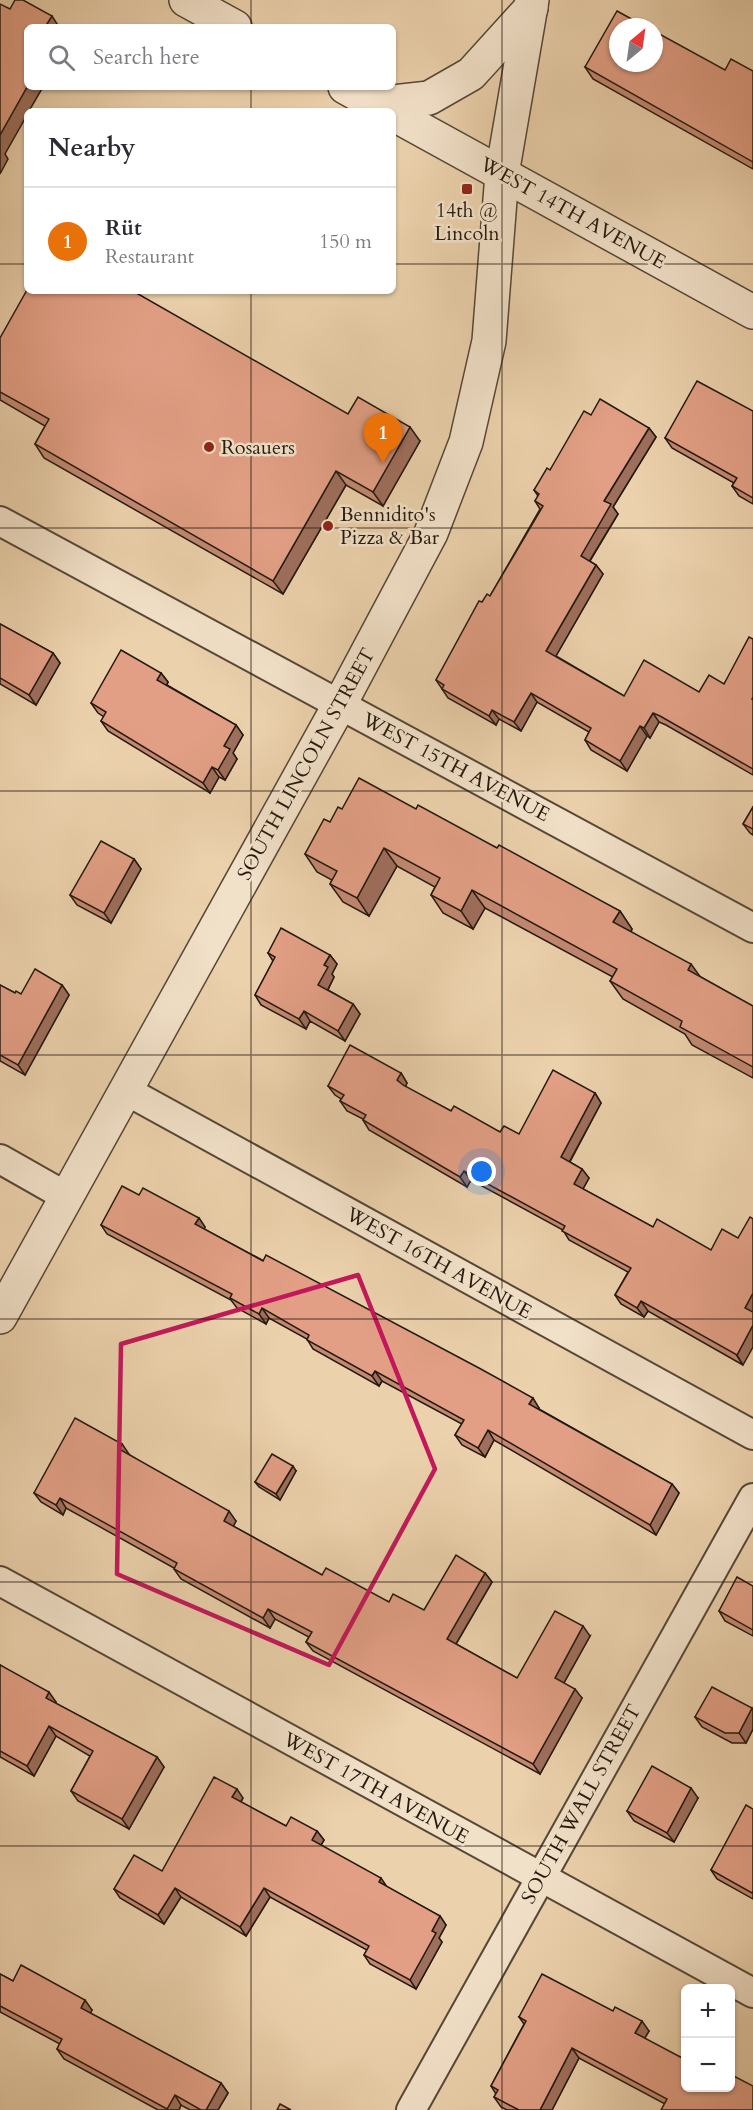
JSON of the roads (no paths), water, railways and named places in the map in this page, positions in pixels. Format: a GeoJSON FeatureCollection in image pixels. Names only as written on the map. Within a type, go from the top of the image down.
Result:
{"type":"FeatureCollection","features":[{"type":"Feature","properties":{"kind":"street"},"geometry":{"type":"LineString","coordinates":[[186,0],[230,24]]}},
{"type":"Feature","properties":{"kind":"street"},"geometry":{"type":"LineString","coordinates":[[389,108],[429,98],[471,74],[532,4]]}},
{"type":"Feature","properties":{"kind":"street","name":"SOUTH LINCOLN STREET"},"geometry":{"type":"LineString","coordinates":[[0,1317],[340,704],[431,533],[466,442],[489,341],[502,174],[532,4]]}},
{"type":"Feature","properties":{"kind":"street","name":"WEST 14TH AVENUE"},"geometry":{"type":"LineString","coordinates":[[350,90],[383,108]]}},
{"type":"Feature","properties":{"kind":"street","name":"WEST 14TH AVENUE"},"geometry":{"type":"LineString","coordinates":[[396,115],[753,312]]}},
{"type":"Feature","properties":{"kind":"street","name":"WEST 15TH AVENUE"},"geometry":{"type":"LineString","coordinates":[[0,521],[753,928]]}},
{"type":"Feature","properties":{"kind":"street","name":"WEST 16TH AVENUE"},"geometry":{"type":"LineString","coordinates":[[125,1090],[753,1435]]}},
{"type":"Feature","properties":{"kind":"street"},"geometry":{"type":"LineString","coordinates":[[0,1159],[67,1197]]}},
{"type":"Feature","properties":{"kind":"street","name":"SOUTH WALL STREET"},"geometry":{"type":"LineString","coordinates":[[411,2110],[753,1498]]}},
{"type":"Feature","properties":{"kind":"street","name":"WEST 17TH AVENUE"},"geometry":{"type":"LineString","coordinates":[[0,1581],[753,1993]]}},
{"type":"Feature","properties":{"kind":"place","name":"14th @ Lincoln"},"geometry":{"type":"Point","coordinates":[467,189]}},
{"type":"Feature","properties":{"kind":"place","name":"Rosauers"},"geometry":{"type":"Point","coordinates":[209,447]}},
{"type":"Feature","properties":{"kind":"place","name":"Rüt"},"geometry":{"type":"Point","coordinates":[383,463]}},
{"type":"Feature","properties":{"kind":"place","name":"Bennidito's Pizza & Bar"},"geometry":{"type":"Point","coordinates":[328,526]}}]}
